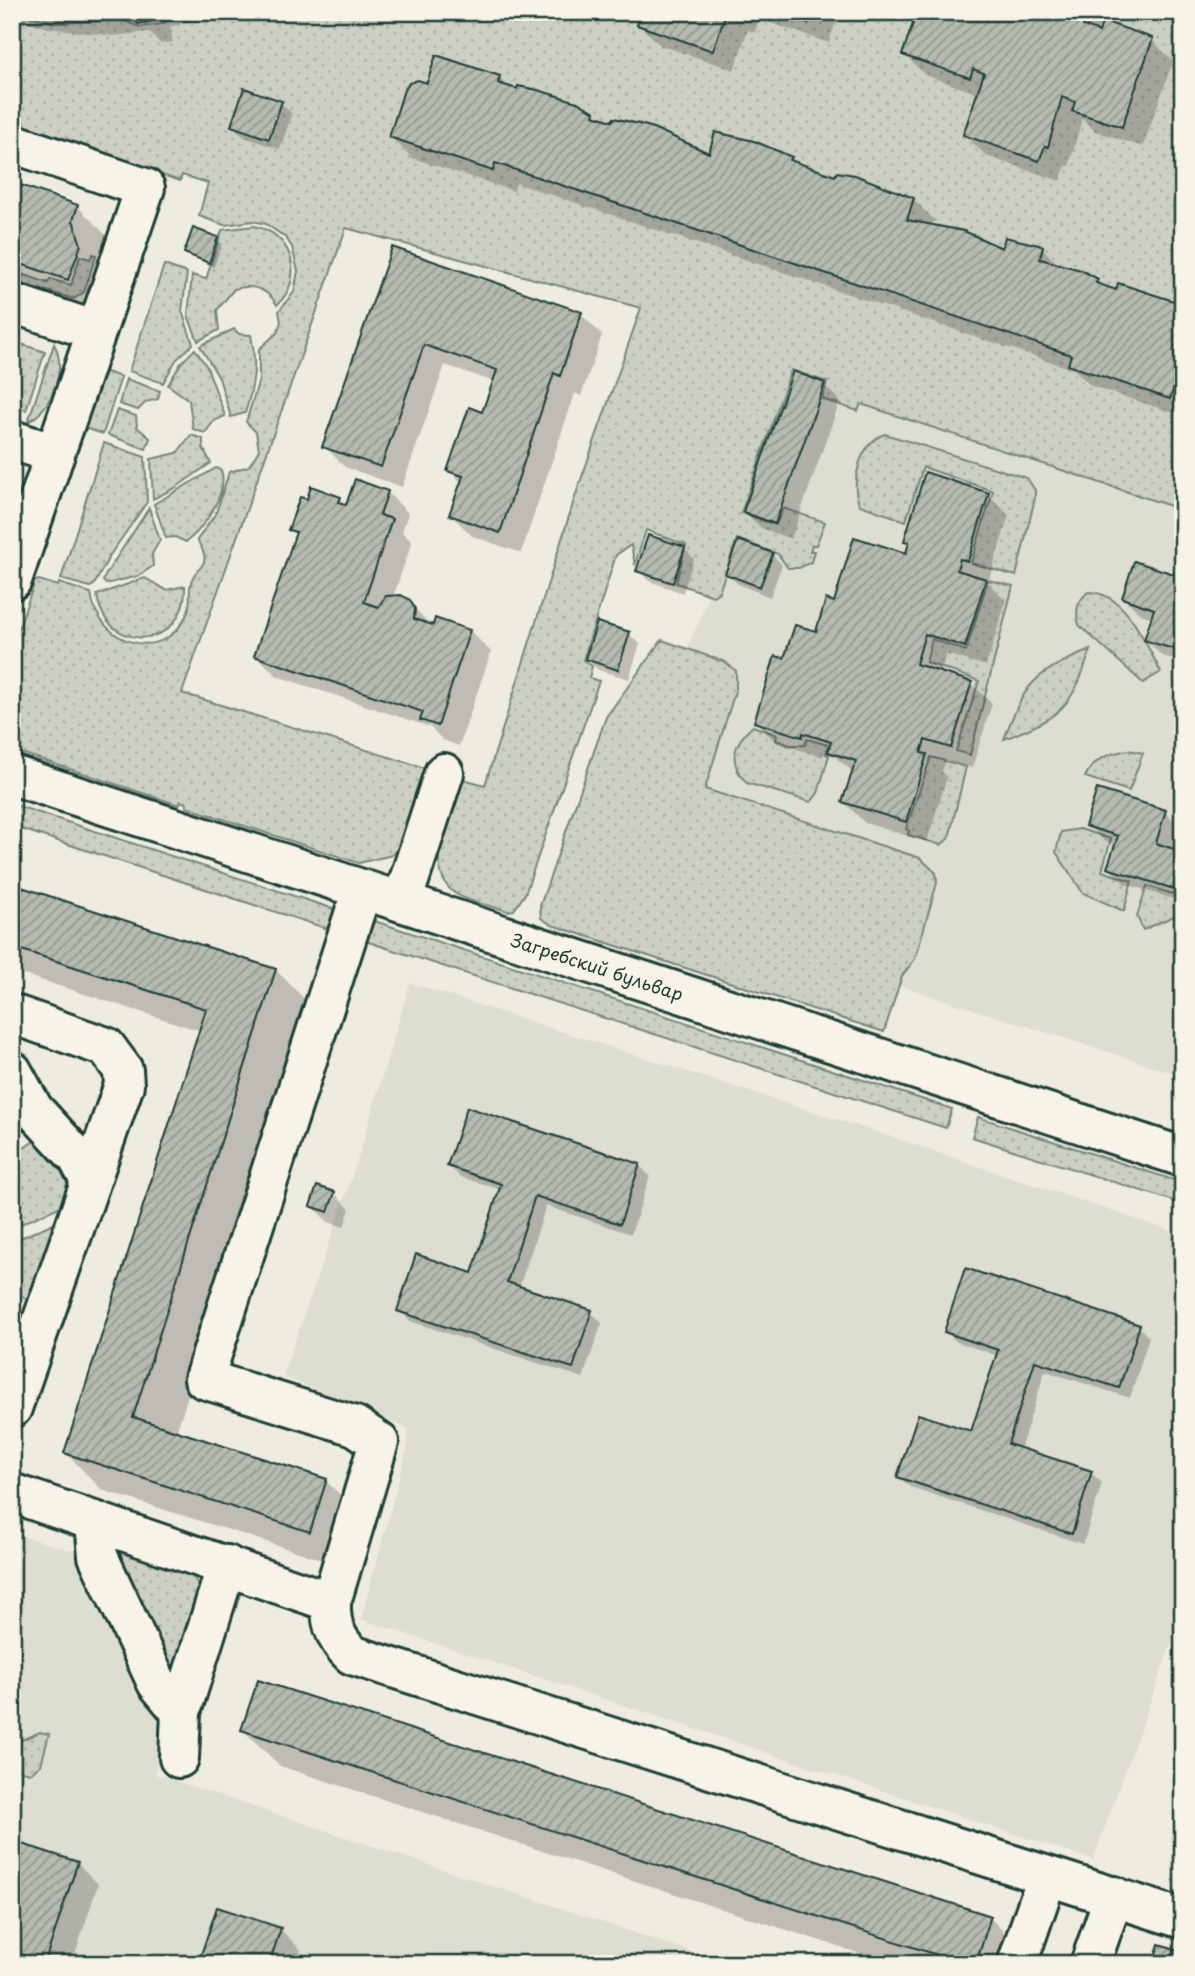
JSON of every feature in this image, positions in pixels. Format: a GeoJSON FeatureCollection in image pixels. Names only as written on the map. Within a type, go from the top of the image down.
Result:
{"type":"FeatureCollection","features":[{"type":"Feature","properties":{"kind":"street"},"geometry":{"type":"LineString","coordinates":[[12,143],[145,188],[12,580]]}},
{"type":"Feature","properties":{"kind":"street"},"geometry":{"type":"LineString","coordinates":[[12,303],[96,331]]}},
{"type":"Feature","properties":{"kind":"street"},"geometry":{"type":"LineString","coordinates":[[12,440],[55,454]]}},
{"type":"Feature","properties":{"kind":"street"},"geometry":{"type":"LineString","coordinates":[[402,902],[444,773]]}},
{"type":"Feature","properties":{"kind":"street","name":"Загребский бульвар"},"geometry":{"type":"LineString","coordinates":[[12,775],[1183,1157]]}},
{"type":"Feature","properties":{"kind":"street"},"geometry":{"type":"LineString","coordinates":[[362,890],[205,1379],[355,1426],[379,1442],[331,1602],[330,1616],[341,1644],[352,1655],[1183,1919]]}},
{"type":"Feature","properties":{"kind":"street"},"geometry":{"type":"LineString","coordinates":[[12,1014],[106,1047],[123,1070],[124,1085],[12,1408]]}},
{"type":"Feature","properties":{"kind":"street"},"geometry":{"type":"LineString","coordinates":[[12,1071],[33,1109],[78,1158],[90,1181]]}},
{"type":"Feature","properties":{"kind":"street"},"geometry":{"type":"LineString","coordinates":[[12,1493],[331,1602]]}},
{"type":"Feature","properties":{"kind":"street"},"geometry":{"type":"LineString","coordinates":[[95,1521],[98,1556],[157,1683],[181,1712]]}},
{"type":"Feature","properties":{"kind":"street"},"geometry":{"type":"LineString","coordinates":[[179,1758],[181,1712],[227,1565]]}},
{"type":"Feature","properties":{"kind":"street"},"geometry":{"type":"LineString","coordinates":[[1017,1964],[1047,1877]]}},
{"type":"Feature","properties":{"kind":"street"},"geometry":{"type":"LineString","coordinates":[[1090,1964],[1114,1896]]}},
{"type":"Feature","properties":{"kind":"shaded area"},"geometry":{"type":"Polygon","coordinates":[[[791,360],[1183,488],[1183,1076],[569,880],[671,663],[687,648],[701,617],[791,360]]]}},
{"type":"Feature","properties":{"kind":"shaded area"},"geometry":{"type":"Polygon","coordinates":[[[410,983],[892,1137],[1183,1235],[1183,1611],[1093,1860],[361,1619],[407,1449],[408,1429],[283,1376],[356,1165],[410,983]]]}},
{"type":"Feature","properties":{"kind":"shaded area"},"geometry":{"type":"Polygon","coordinates":[[[12,1533],[81,1553],[163,1733],[155,1774],[729,1964],[12,1964],[12,1533]]]}},
{"type":"Feature","properties":{"kind":"green space"},"geometry":{"type":"Polygon","coordinates":[[[12,12],[1183,12],[1183,510],[861,404],[858,411],[822,399],[827,382],[791,370],[741,513],[776,525],[783,508],[825,522],[816,545],[812,545],[810,551],[814,551],[811,562],[799,568],[788,568],[778,554],[737,539],[719,592],[713,596],[676,583],[686,545],[646,530],[635,565],[631,545],[616,555],[583,660],[592,666],[589,678],[599,681],[525,894],[514,910],[508,911],[475,902],[456,894],[446,884],[441,871],[440,839],[448,805],[456,777],[485,785],[575,497],[641,308],[346,228],[182,693],[431,770],[409,835],[392,855],[359,863],[186,807],[187,804],[181,801],[179,805],[12,750],[12,647],[35,581],[58,586],[59,583],[91,593],[96,611],[105,625],[118,636],[133,642],[148,644],[163,640],[177,630],[187,614],[191,582],[204,561],[197,540],[216,513],[229,472],[249,466],[259,450],[256,432],[246,422],[259,380],[259,349],[277,333],[281,322],[279,311],[294,292],[298,271],[292,247],[286,238],[266,224],[253,221],[224,225],[199,216],[208,183],[182,175],[180,181],[12,125],[12,12]]]}},
{"type":"Feature","properties":{"kind":"green space"},"geometry":{"type":"Polygon","coordinates":[[[15,12],[182,12],[162,24],[140,27],[121,20],[57,23],[15,12]]]}},
{"type":"Feature","properties":{"kind":"green space"},"geometry":{"type":"Polygon","coordinates":[[[254,226],[278,237],[286,247],[292,270],[286,294],[277,305],[264,291],[247,287],[234,289],[217,310],[219,330],[198,341],[188,315],[192,275],[206,279],[222,230],[254,226]]]}},
{"type":"Feature","properties":{"kind":"green space"},"geometry":{"type":"Polygon","coordinates":[[[93,254],[96,255],[84,292],[74,299],[16,282],[19,273],[48,283],[50,279],[71,285],[80,256],[90,259],[93,254]]]}},
{"type":"Feature","properties":{"kind":"green space"},"geometry":{"type":"Polygon","coordinates":[[[164,265],[187,273],[182,311],[193,344],[176,360],[163,383],[129,371],[164,265]]]}},
{"type":"Feature","properties":{"kind":"green space"},"geometry":{"type":"Polygon","coordinates":[[[234,329],[239,334],[251,335],[254,364],[251,393],[245,413],[231,417],[219,378],[200,346],[234,329]]]}},
{"type":"Feature","properties":{"kind":"green space"},"geometry":{"type":"Polygon","coordinates":[[[12,341],[45,352],[26,410],[12,406],[12,341]]]}},
{"type":"Feature","properties":{"kind":"green space"},"geometry":{"type":"Polygon","coordinates":[[[54,344],[59,365],[55,388],[44,408],[28,422],[54,344]]]}},
{"type":"Feature","properties":{"kind":"green space"},"geometry":{"type":"Polygon","coordinates":[[[195,349],[207,367],[225,416],[214,421],[205,433],[193,429],[189,400],[168,385],[181,363],[195,349]]]}},
{"type":"Feature","properties":{"kind":"green space"},"geometry":{"type":"Polygon","coordinates":[[[97,369],[121,377],[103,434],[78,426],[97,369]]]}},
{"type":"Feature","properties":{"kind":"green space"},"geometry":{"type":"Polygon","coordinates":[[[126,379],[160,391],[158,399],[146,402],[138,410],[119,404],[126,379]]]}},
{"type":"Feature","properties":{"kind":"green space"},"geometry":{"type":"Polygon","coordinates":[[[117,410],[136,416],[137,427],[150,438],[146,449],[108,435],[117,410]]]}},
{"type":"Feature","properties":{"kind":"green space"},"geometry":{"type":"Polygon","coordinates":[[[885,434],[1027,478],[1035,490],[1035,498],[1016,576],[971,563],[993,491],[923,467],[906,521],[860,505],[856,486],[859,465],[869,445],[885,434]]]}},
{"type":"Feature","properties":{"kind":"green space"},"geometry":{"type":"Polygon","coordinates":[[[191,435],[203,439],[203,448],[211,463],[175,488],[153,499],[151,459],[177,453],[191,435]]]}},
{"type":"Feature","properties":{"kind":"green space"},"geometry":{"type":"Polygon","coordinates":[[[104,443],[145,457],[147,502],[110,555],[94,585],[90,587],[61,579],[104,443]]]}},
{"type":"Feature","properties":{"kind":"green space"},"geometry":{"type":"Polygon","coordinates":[[[216,468],[221,470],[221,489],[207,520],[186,542],[175,537],[166,538],[154,504],[216,468]]]}},
{"type":"Feature","properties":{"kind":"green space"},"geometry":{"type":"Polygon","coordinates":[[[149,508],[160,540],[152,554],[153,566],[138,576],[106,584],[103,581],[106,574],[149,508]]]}},
{"type":"Feature","properties":{"kind":"green space"},"geometry":{"type":"Polygon","coordinates":[[[145,578],[166,590],[185,586],[182,607],[173,623],[160,633],[145,637],[129,636],[115,628],[103,615],[97,595],[145,578]]]}},
{"type":"Feature","properties":{"kind":"green space"},"geometry":{"type":"Polygon","coordinates":[[[988,580],[1013,586],[970,755],[956,751],[979,681],[926,662],[932,639],[966,651],[988,580]]]}},
{"type":"Feature","properties":{"kind":"green space"},"geometry":{"type":"Polygon","coordinates":[[[1088,592],[1113,600],[1124,610],[1141,634],[1161,672],[1143,683],[1079,625],[1078,607],[1088,592]]]}},
{"type":"Feature","properties":{"kind":"green space"},"geometry":{"type":"Polygon","coordinates":[[[662,640],[725,662],[736,671],[736,688],[705,789],[920,858],[936,873],[937,883],[915,959],[902,976],[884,1032],[552,925],[541,918],[540,906],[606,717],[662,640]]]}},
{"type":"Feature","properties":{"kind":"green space"},"geometry":{"type":"Polygon","coordinates":[[[1090,650],[1077,685],[1061,708],[1051,717],[1004,739],[1019,704],[1034,682],[1056,666],[1090,650]]]}},
{"type":"Feature","properties":{"kind":"green space"},"geometry":{"type":"Polygon","coordinates":[[[753,726],[777,735],[776,740],[790,745],[805,745],[807,739],[828,745],[826,754],[829,755],[818,793],[811,802],[747,783],[741,776],[735,753],[741,739],[753,726]]]}},
{"type":"Feature","properties":{"kind":"green space"},"geometry":{"type":"Polygon","coordinates":[[[1129,750],[1143,753],[1129,791],[1085,777],[1093,765],[1103,758],[1129,750]]]}},
{"type":"Feature","properties":{"kind":"green space"},"geometry":{"type":"Polygon","coordinates":[[[931,757],[966,767],[949,838],[941,845],[908,835],[909,831],[906,829],[931,757]]]}},
{"type":"Feature","properties":{"kind":"green space"},"geometry":{"type":"Polygon","coordinates":[[[12,804],[337,910],[331,930],[12,826],[12,804]]]}},
{"type":"Feature","properties":{"kind":"green space"},"geometry":{"type":"Polygon","coordinates":[[[1080,829],[1111,839],[1102,871],[1132,881],[1124,911],[1083,893],[1056,852],[1061,832],[1080,829]]]}},
{"type":"Feature","properties":{"kind":"green space"},"geometry":{"type":"Polygon","coordinates":[[[1147,886],[1183,897],[1183,912],[1143,930],[1137,916],[1147,886]]]}},
{"type":"Feature","properties":{"kind":"green space"},"geometry":{"type":"Polygon","coordinates":[[[365,918],[952,1109],[946,1128],[359,939],[365,918]]]}},
{"type":"Feature","properties":{"kind":"green space"},"geometry":{"type":"Polygon","coordinates":[[[978,1117],[1183,1183],[1183,1204],[972,1137],[978,1117]]]}},
{"type":"Feature","properties":{"kind":"green space"},"geometry":{"type":"Polygon","coordinates":[[[46,1133],[76,1181],[68,1203],[12,1228],[12,1156],[46,1133]]]}},
{"type":"Feature","properties":{"kind":"green space"},"geometry":{"type":"Polygon","coordinates":[[[62,1219],[34,1304],[12,1290],[12,1242],[62,1219]]]}},
{"type":"Feature","properties":{"kind":"green space"},"geometry":{"type":"Polygon","coordinates":[[[118,1546],[191,1572],[196,1582],[199,1594],[193,1633],[182,1669],[171,1675],[113,1549],[118,1546]]]}},
{"type":"Feature","properties":{"kind":"green space"},"geometry":{"type":"Polygon","coordinates":[[[40,1732],[49,1734],[41,1765],[30,1773],[13,1769],[12,1744],[40,1732]]]}},
{"type":"Feature","properties":{"kind":"building"},"geometry":{"type":"Polygon","coordinates":[[[54,12],[123,12],[92,15],[54,12]]]}},
{"type":"Feature","properties":{"kind":"building"},"geometry":{"type":"Polygon","coordinates":[[[129,12],[151,12],[153,21],[138,24],[129,12]]]}},
{"type":"Feature","properties":{"kind":"building"},"geometry":{"type":"Polygon","coordinates":[[[641,12],[726,12],[713,51],[637,25],[641,12]]]}},
{"type":"Feature","properties":{"kind":"building"},"geometry":{"type":"Polygon","coordinates":[[[777,12],[812,12],[808,23],[777,12]]]}},
{"type":"Feature","properties":{"kind":"building"},"geometry":{"type":"Polygon","coordinates":[[[917,12],[1088,12],[1083,26],[1099,32],[1103,21],[1153,38],[1122,127],[1072,111],[1075,102],[1062,97],[1048,147],[1045,146],[1039,161],[963,135],[984,73],[973,69],[970,78],[902,55],[917,12]]]}},
{"type":"Feature","properties":{"kind":"building"},"geometry":{"type":"Polygon","coordinates":[[[436,55],[500,76],[498,83],[517,89],[518,86],[538,90],[577,102],[595,112],[594,115],[612,121],[614,118],[651,127],[709,153],[715,132],[754,141],[792,157],[790,160],[835,176],[837,172],[855,175],[914,198],[907,220],[964,231],[1002,248],[1005,237],[1043,246],[1040,259],[1081,270],[1098,279],[1096,283],[1116,290],[1118,283],[1183,304],[1183,362],[1170,399],[1068,365],[1071,355],[495,163],[493,171],[389,137],[404,90],[409,83],[418,80],[427,83],[436,55]]]}},
{"type":"Feature","properties":{"kind":"building"},"geometry":{"type":"Polygon","coordinates":[[[244,88],[282,101],[269,139],[231,126],[244,88]]]}},
{"type":"Feature","properties":{"kind":"building"},"geometry":{"type":"Polygon","coordinates":[[[12,182],[78,205],[73,220],[81,245],[68,280],[12,261],[12,182]]]}},
{"type":"Feature","properties":{"kind":"building"},"geometry":{"type":"Polygon","coordinates":[[[193,228],[218,237],[209,263],[184,253],[193,228]]]}},
{"type":"Feature","properties":{"kind":"building"},"geometry":{"type":"Polygon","coordinates":[[[392,247],[582,312],[560,376],[554,373],[500,533],[449,515],[463,476],[447,471],[469,407],[482,412],[497,370],[424,345],[381,467],[322,447],[392,247]]]}},
{"type":"Feature","properties":{"kind":"building"},"geometry":{"type":"Polygon","coordinates":[[[793,371],[825,383],[775,524],[743,512],[793,371]]]}},
{"type":"Feature","properties":{"kind":"building"},"geometry":{"type":"Polygon","coordinates":[[[925,472],[989,493],[968,561],[960,559],[957,570],[986,579],[965,647],[925,634],[916,664],[972,682],[951,748],[925,740],[921,753],[927,754],[906,822],[842,802],[856,761],[828,752],[831,742],[803,733],[802,737],[754,722],[775,656],[784,658],[795,625],[816,631],[826,599],[834,602],[854,537],[906,553],[909,542],[904,541],[925,472]]]}},
{"type":"Feature","properties":{"kind":"building"},"geometry":{"type":"Polygon","coordinates":[[[355,479],[388,491],[380,515],[392,519],[364,602],[378,607],[386,596],[401,595],[410,600],[415,609],[414,619],[433,625],[435,618],[470,630],[438,726],[420,720],[423,712],[254,656],[296,532],[288,530],[300,497],[307,499],[311,486],[341,497],[339,502],[346,505],[355,479]]]}},
{"type":"Feature","properties":{"kind":"building"},"geometry":{"type":"Polygon","coordinates":[[[648,535],[685,547],[673,583],[636,571],[648,535]]]}},
{"type":"Feature","properties":{"kind":"building"},"geometry":{"type":"Polygon","coordinates":[[[738,540],[773,553],[760,587],[725,574],[738,540]]]}},
{"type":"Feature","properties":{"kind":"building"},"geometry":{"type":"Polygon","coordinates":[[[1134,561],[1183,577],[1183,652],[1144,640],[1154,609],[1122,598],[1134,561]]]}},
{"type":"Feature","properties":{"kind":"building"},"geometry":{"type":"Polygon","coordinates":[[[597,622],[630,632],[618,670],[585,659],[597,622]]]}},
{"type":"Feature","properties":{"kind":"building"},"geometry":{"type":"Polygon","coordinates":[[[1097,789],[1166,810],[1156,843],[1183,852],[1183,871],[1177,890],[1107,868],[1118,836],[1085,826],[1097,789]]]}},
{"type":"Feature","properties":{"kind":"building"},"geometry":{"type":"Polygon","coordinates":[[[12,884],[276,969],[133,1417],[327,1479],[310,1532],[64,1453],[206,1009],[12,947],[12,884]]]}},
{"type":"Feature","properties":{"kind":"building"},"geometry":{"type":"Polygon","coordinates":[[[467,1107],[640,1164],[620,1224],[535,1196],[507,1282],[592,1310],[573,1368],[397,1311],[416,1254],[472,1273],[501,1184],[447,1166],[467,1107]]]}},
{"type":"Feature","properties":{"kind":"building"},"geometry":{"type":"Polygon","coordinates":[[[317,1186],[335,1192],[328,1212],[310,1206],[317,1186]]]}},
{"type":"Feature","properties":{"kind":"building"},"geometry":{"type":"Polygon","coordinates":[[[965,1268],[1140,1325],[1119,1388],[1035,1361],[1008,1444],[1092,1471],[1072,1534],[897,1477],[918,1414],[971,1431],[998,1350],[944,1332],[965,1268]]]}},
{"type":"Feature","properties":{"kind":"building"},"geometry":{"type":"Polygon","coordinates":[[[258,1680],[991,1916],[976,1964],[965,1964],[241,1730],[258,1680]]]}},
{"type":"Feature","properties":{"kind":"building"},"geometry":{"type":"Polygon","coordinates":[[[13,1841],[78,1862],[44,1964],[12,1964],[13,1841]]]}},
{"type":"Feature","properties":{"kind":"building"},"geometry":{"type":"Polygon","coordinates":[[[217,1907],[281,1928],[269,1964],[198,1964],[217,1907]]]}},
{"type":"Feature","properties":{"kind":"building"},"geometry":{"type":"Polygon","coordinates":[[[1159,1944],[1183,1951],[1183,1964],[1153,1964],[1159,1944]]]}}]}
